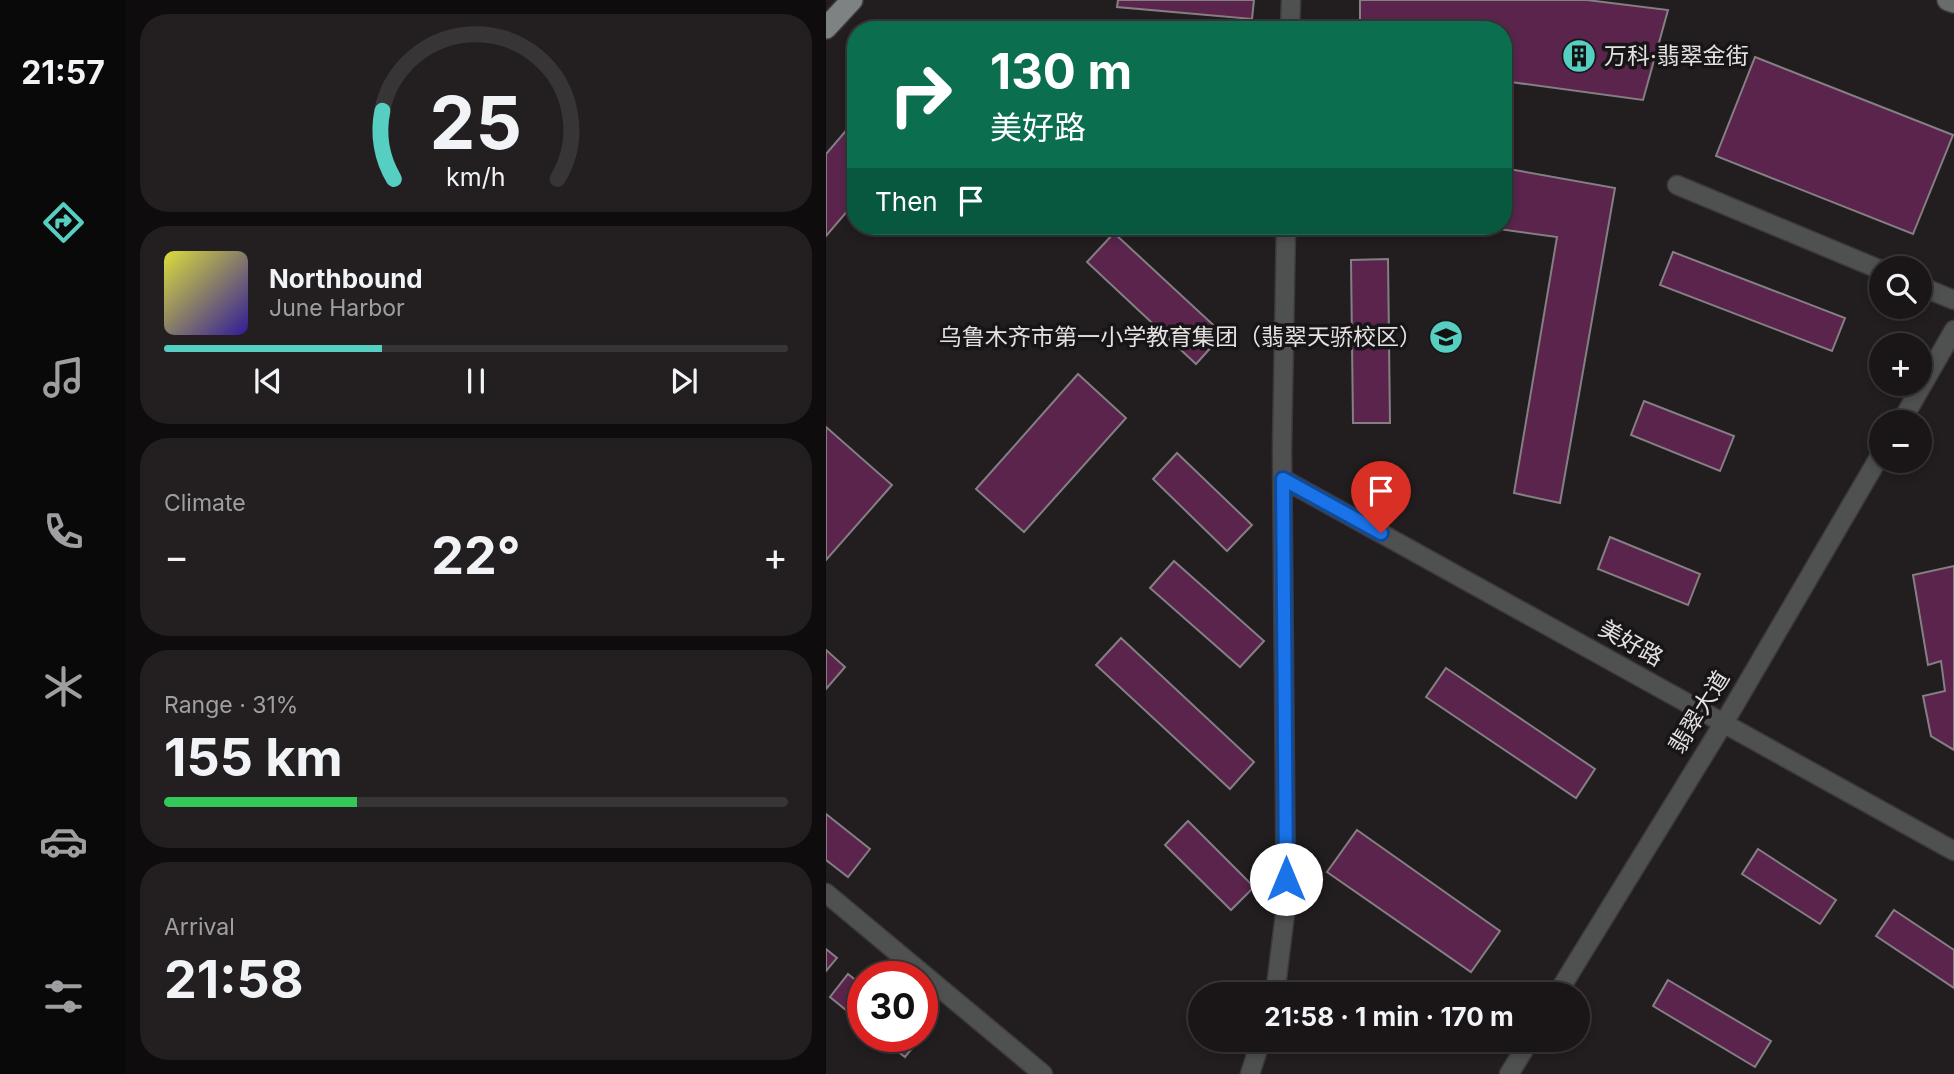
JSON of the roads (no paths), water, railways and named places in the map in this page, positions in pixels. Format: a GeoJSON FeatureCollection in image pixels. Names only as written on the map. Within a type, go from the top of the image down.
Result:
{"type":"FeatureCollection","features":[{"type":"Feature","properties":{"kind":"main road"},"geometry":{"type":"LineString","coordinates":[[826,29],[852,0]]}},
{"type":"Feature","properties":{"kind":"main road"},"geometry":{"type":"LineString","coordinates":[[1948,0],[1954,2]]}},
{"type":"Feature","properties":{"kind":"street"},"geometry":{"type":"LineString","coordinates":[[1290,21],[1291,0]]}},
{"type":"Feature","properties":{"kind":"street"},"geometry":{"type":"LineString","coordinates":[[1677,185],[1869,265]]}},
{"type":"Feature","properties":{"kind":"street"},"geometry":{"type":"LineString","coordinates":[[1276,982],[1286,906],[1283,479],[1286,235]]}},
{"type":"Feature","properties":{"kind":"street"},"geometry":{"type":"LineString","coordinates":[[1932,291],[1954,300]]}},
{"type":"Feature","properties":{"kind":"street"},"geometry":{"type":"LineString","coordinates":[[1908,410],[1954,330]]}},
{"type":"Feature","properties":{"kind":"street","name":"翡翠大道"},"geometry":{"type":"LineString","coordinates":[[1564,982],[1723,722],[1870,473]]}},
{"type":"Feature","properties":{"kind":"street","name":"美好路"},"geometry":{"type":"LineString","coordinates":[[1283,479],[1954,851]]}},
{"type":"Feature","properties":{"kind":"street"},"geometry":{"type":"LineString","coordinates":[[826,893],[1042,1074]]}},
{"type":"Feature","properties":{"kind":"street"},"geometry":{"type":"LineString","coordinates":[[1250,1074],[1257,1052]]}},
{"type":"Feature","properties":{"kind":"street"},"geometry":{"type":"LineString","coordinates":[[1509,1074],[1523,1052]]}},
{"type":"Feature","properties":{"kind":"place","name":"万科·翡翠金街"},"geometry":{"type":"Point","coordinates":[1579,56]}},
{"type":"Feature","properties":{"kind":"place","name":"乌鲁木齐市第一小学教育集团（翡翠天骄校区）"},"geometry":{"type":"Point","coordinates":[1446,337]}}]}
